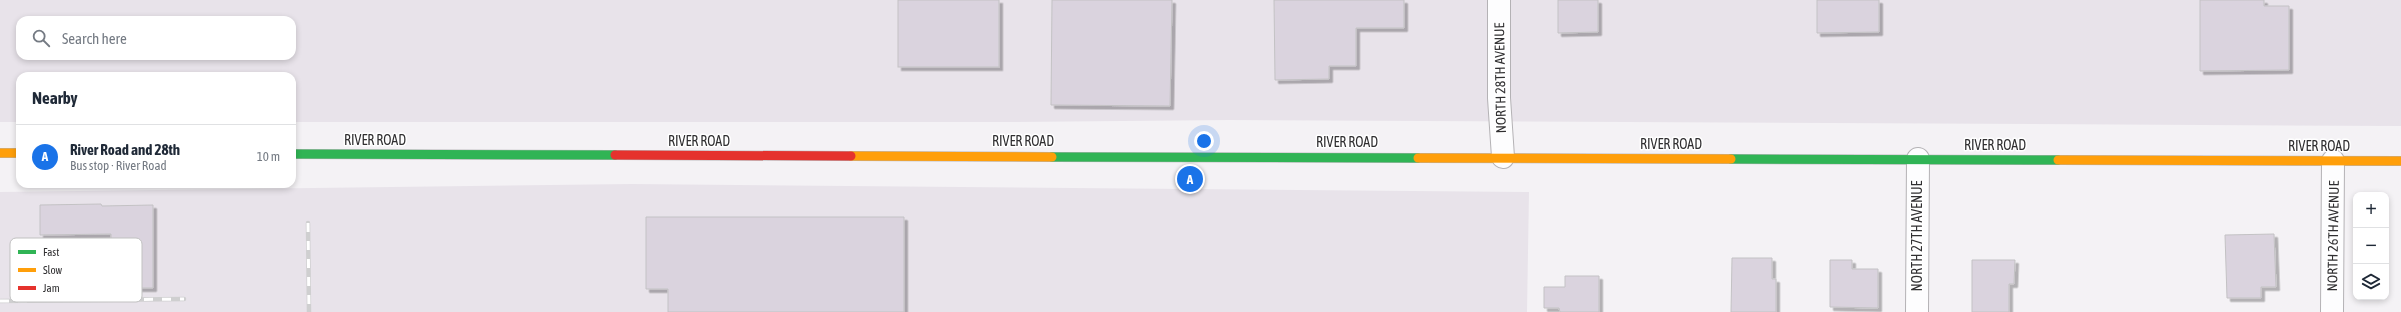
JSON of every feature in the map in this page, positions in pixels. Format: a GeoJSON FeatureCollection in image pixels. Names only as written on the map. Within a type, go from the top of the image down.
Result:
{"type":"FeatureCollection","features":[{"type":"Feature","properties":{"kind":"street","name":"NORTH 28TH AVENUE"},"geometry":{"type":"LineString","coordinates":[[1499,0],[1498,98],[1503,157]]}},
{"type":"Feature","properties":{"kind":"street"},"geometry":{"type":"LineString","coordinates":[[0,153],[16,153]]}},
{"type":"Feature","properties":{"kind":"street","name":"RIVER ROAD"},"geometry":{"type":"LineString","coordinates":[[296,154],[2401,160]]}},
{"type":"Feature","properties":{"kind":"street","name":"NORTH 27TH AVENUE"},"geometry":{"type":"LineString","coordinates":[[1917,312],[1918,159]]}},
{"type":"Feature","properties":{"kind":"street","name":"NORTH 26TH AVENUE"},"geometry":{"type":"LineString","coordinates":[[2332,312],[2334,160]]}},
{"type":"Feature","properties":{"kind":"shaded area"},"geometry":{"type":"Polygon","coordinates":[[[0,0],[2401,0],[2401,126],[1229,120],[1015,122],[296,122],[296,72],[16,72],[16,122],[0,122],[0,0]]]}},
{"type":"Feature","properties":{"kind":"shaded area"},"geometry":{"type":"Polygon","coordinates":[[[632,184],[1529,192],[1527,312],[0,312],[0,192],[632,184]]]}},
{"type":"Feature","properties":{"kind":"building"},"geometry":{"type":"Polygon","coordinates":[[[898,0],[999,0],[999,67],[898,67],[898,0]]]}},
{"type":"Feature","properties":{"kind":"building"},"geometry":{"type":"Polygon","coordinates":[[[1052,0],[1172,0],[1170,106],[1051,105],[1052,0]]]}},
{"type":"Feature","properties":{"kind":"building"},"geometry":{"type":"Polygon","coordinates":[[[1274,0],[1404,0],[1404,28],[1356,28],[1356,66],[1329,66],[1329,79],[1275,80],[1274,0]]]}},
{"type":"Feature","properties":{"kind":"building"},"geometry":{"type":"Polygon","coordinates":[[[1558,0],[1598,0],[1598,32],[1558,33],[1558,0]]]}},
{"type":"Feature","properties":{"kind":"building"},"geometry":{"type":"Polygon","coordinates":[[[1817,0],[1879,0],[1879,32],[1817,33],[1817,0]]]}},
{"type":"Feature","properties":{"kind":"building"},"geometry":{"type":"Polygon","coordinates":[[[2200,0],[2264,0],[2264,6],[2289,6],[2289,70],[2200,71],[2200,0]]]}},
{"type":"Feature","properties":{"kind":"building"},"geometry":{"type":"Polygon","coordinates":[[[40,205],[153,205],[153,288],[142,288],[142,238],[111,238],[111,234],[40,235],[40,205]]]}},
{"type":"Feature","properties":{"kind":"building"},"geometry":{"type":"Polygon","coordinates":[[[646,217],[904,217],[904,312],[668,312],[668,289],[646,289],[646,217]]]}},
{"type":"Feature","properties":{"kind":"building"},"geometry":{"type":"Polygon","coordinates":[[[2274,234],[2276,287],[2261,287],[2261,298],[2227,298],[2225,235],[2274,234]]]}},
{"type":"Feature","properties":{"kind":"building"},"geometry":{"type":"Polygon","coordinates":[[[1732,258],[1772,258],[1772,279],[1776,279],[1776,312],[1731,312],[1732,258]]]}},
{"type":"Feature","properties":{"kind":"building"},"geometry":{"type":"Polygon","coordinates":[[[1830,260],[1852,260],[1852,269],[1878,269],[1878,308],[1830,307],[1830,260]]]}},
{"type":"Feature","properties":{"kind":"building"},"geometry":{"type":"Polygon","coordinates":[[[1972,260],[2015,260],[2014,284],[2009,284],[2009,312],[1972,312],[1972,260]]]}},
{"type":"Feature","properties":{"kind":"building"},"geometry":{"type":"Polygon","coordinates":[[[1565,276],[1599,276],[1599,312],[1560,312],[1559,308],[1544,308],[1544,287],[1565,287],[1565,276]]]}},
{"type":"Feature","properties":{"kind":"railway"},"geometry":{"type":"LineString","coordinates":[[308,223],[309,312]]}},
{"type":"Feature","properties":{"kind":"railway"},"geometry":{"type":"LineString","coordinates":[[142,299],[184,299]]}},
{"type":"Feature","properties":{"kind":"railway"},"geometry":{"type":"LineString","coordinates":[[0,301],[10,301]]}},
{"type":"Feature","properties":{"kind":"traffic: fast"},"geometry":{"type":"LineString","coordinates":[[296,154],[615,155]]}},
{"type":"Feature","properties":{"kind":"traffic: fast"},"geometry":{"type":"LineString","coordinates":[[1052,157],[1418,158]]}},
{"type":"Feature","properties":{"kind":"traffic: fast"},"geometry":{"type":"LineString","coordinates":[[1731,159],[2058,160]]}},
{"type":"Feature","properties":{"kind":"traffic: slow"},"geometry":{"type":"LineString","coordinates":[[0,153],[16,153]]}},
{"type":"Feature","properties":{"kind":"traffic: slow"},"geometry":{"type":"LineString","coordinates":[[851,156],[1052,157]]}},
{"type":"Feature","properties":{"kind":"traffic: slow"},"geometry":{"type":"LineString","coordinates":[[1418,158],[1731,159]]}},
{"type":"Feature","properties":{"kind":"traffic: slow"},"geometry":{"type":"LineString","coordinates":[[2058,160],[2401,161]]}},
{"type":"Feature","properties":{"kind":"traffic: jam"},"geometry":{"type":"LineString","coordinates":[[615,155],[851,156]]}},
{"type":"Feature","properties":{"kind":"place","name":"River Road and 28th"},"geometry":{"type":"Point","coordinates":[1190,179]}}]}
